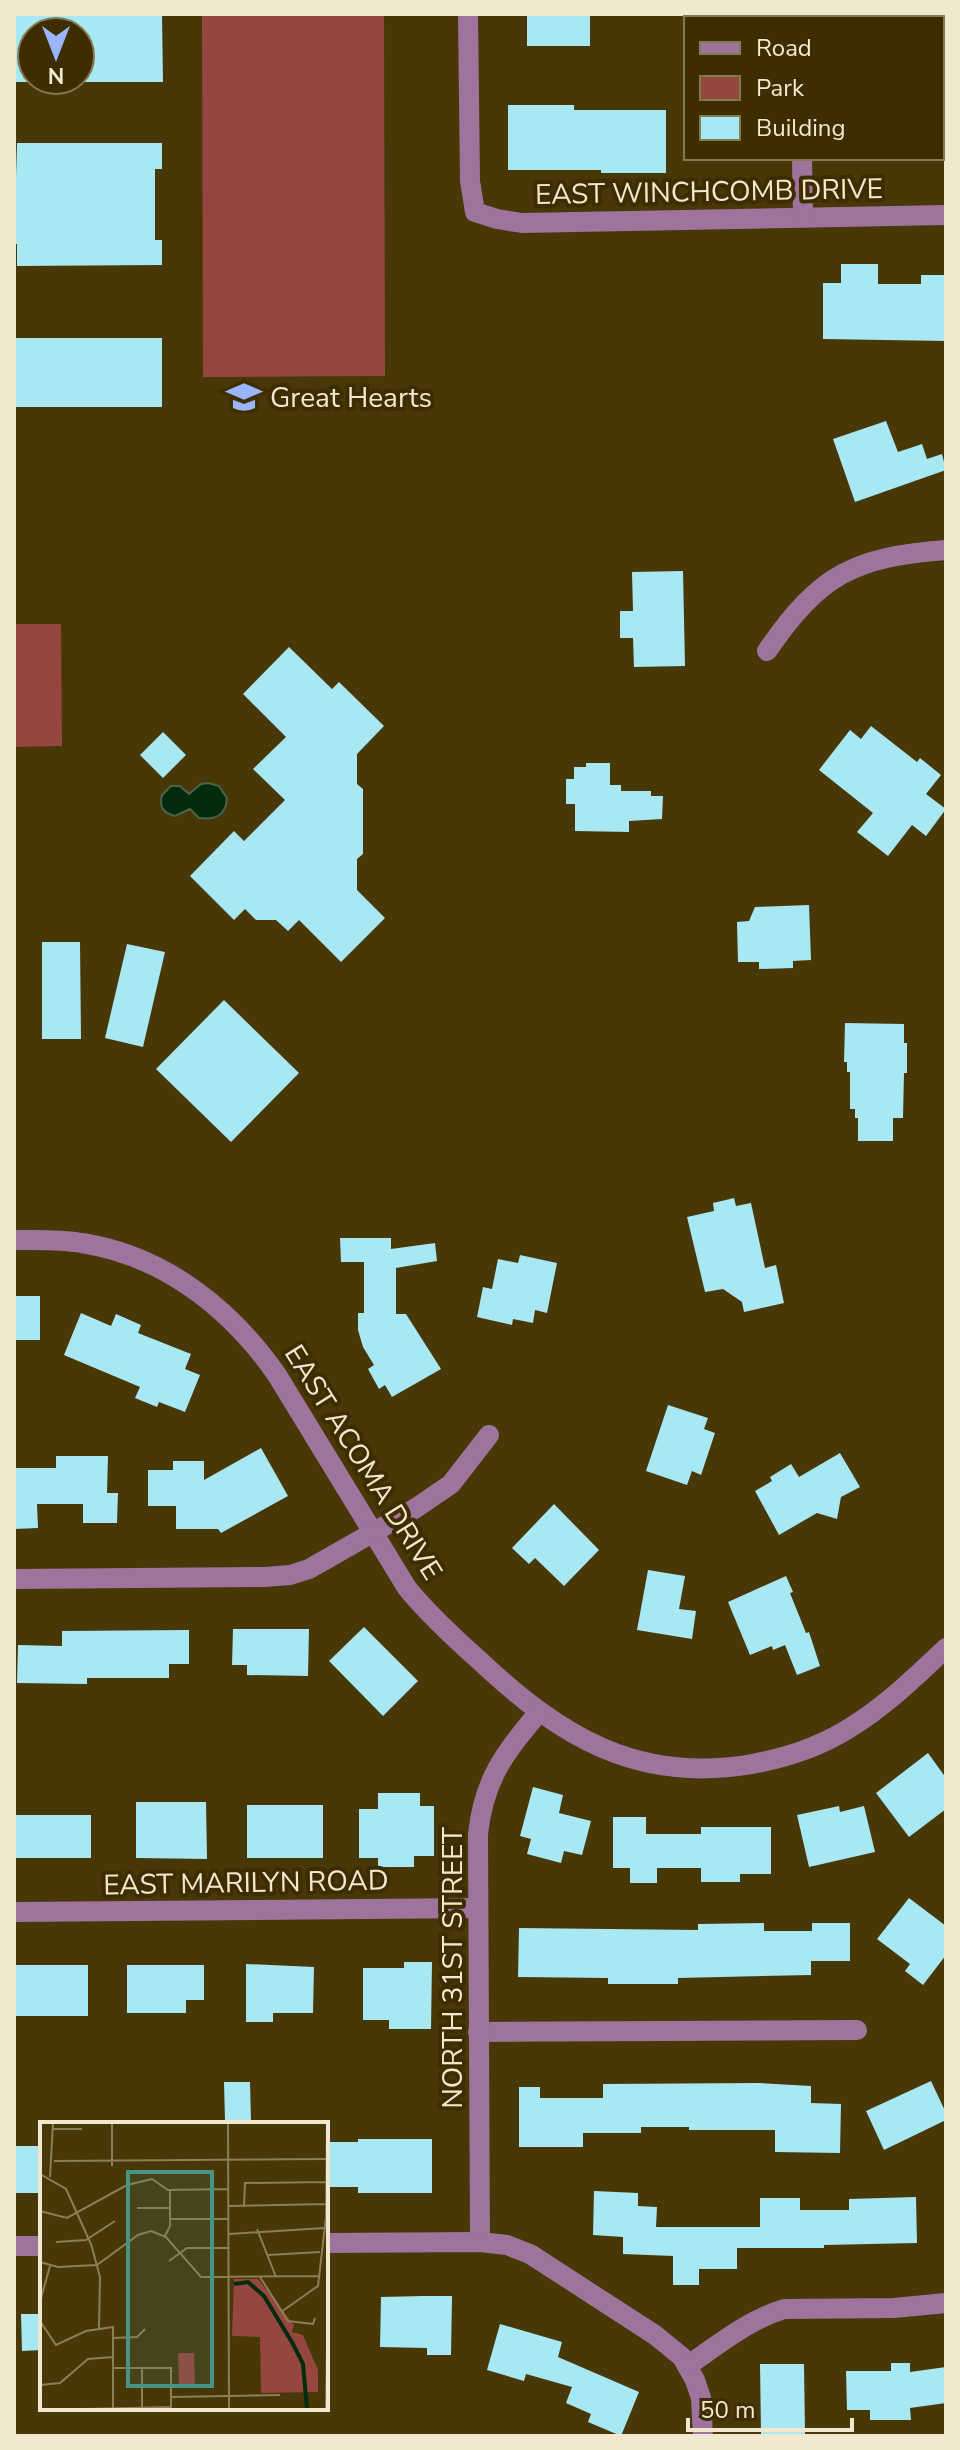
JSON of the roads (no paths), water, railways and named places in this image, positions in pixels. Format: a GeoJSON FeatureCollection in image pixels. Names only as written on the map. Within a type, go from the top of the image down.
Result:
{"type":"FeatureCollection","features":[{"type":"Feature","properties":{"kind":"street","name":"EAST WINCHCOMB DRIVE"},"geometry":{"type":"LineString","coordinates":[[468,14],[470,181],[475,212],[522,223],[946,215]]}},
{"type":"Feature","properties":{"kind":"street"},"geometry":{"type":"LineString","coordinates":[[802,160],[803,217]]}},
{"type":"Feature","properties":{"kind":"street"},"geometry":{"type":"LineString","coordinates":[[767,651],[790,618],[822,586],[862,563],[899,553],[946,550]]}},
{"type":"Feature","properties":{"kind":"street","name":"EAST ACOMA DRIVE"},"geometry":{"type":"LineString","coordinates":[[14,1240],[85,1243],[125,1254],[158,1267],[205,1296],[255,1343],[372,1534],[407,1588],[430,1615],[523,1701],[592,1744],[629,1757],[694,1770],[731,1768],[794,1754],[846,1730],[893,1697],[946,1648]]}},
{"type":"Feature","properties":{"kind":"street"},"geometry":{"type":"LineString","coordinates":[[14,1579],[290,1575],[309,1569],[372,1534],[451,1484],[489,1435]]}},
{"type":"Feature","properties":{"kind":"street","name":"NORTH 31ST STREET"},"geometry":{"type":"LineString","coordinates":[[480,2242],[478,1834],[481,1804],[491,1776],[539,1712]]}},
{"type":"Feature","properties":{"kind":"street","name":"EAST MARILYN ROAD"},"geometry":{"type":"LineString","coordinates":[[14,1912],[478,1908]]}},
{"type":"Feature","properties":{"kind":"street"},"geometry":{"type":"LineString","coordinates":[[478,2032],[857,2030]]}},
{"type":"Feature","properties":{"kind":"street"},"geometry":{"type":"LineString","coordinates":[[328,2243],[480,2242],[507,2245],[530,2254],[672,2348],[687,2366],[701,2398],[703,2436]]}},
{"type":"Feature","properties":{"kind":"street"},"geometry":{"type":"LineString","coordinates":[[14,2246],[40,2246]]}},
{"type":"Feature","properties":{"kind":"street"},"geometry":{"type":"LineString","coordinates":[[687,2366],[747,2325],[766,2314],[784,2309],[894,2308],[946,2303]]}},
{"type":"Feature","properties":{"kind":"place","name":"Great Hearts"},"geometry":{"type":"Point","coordinates":[244,397]}}]}
